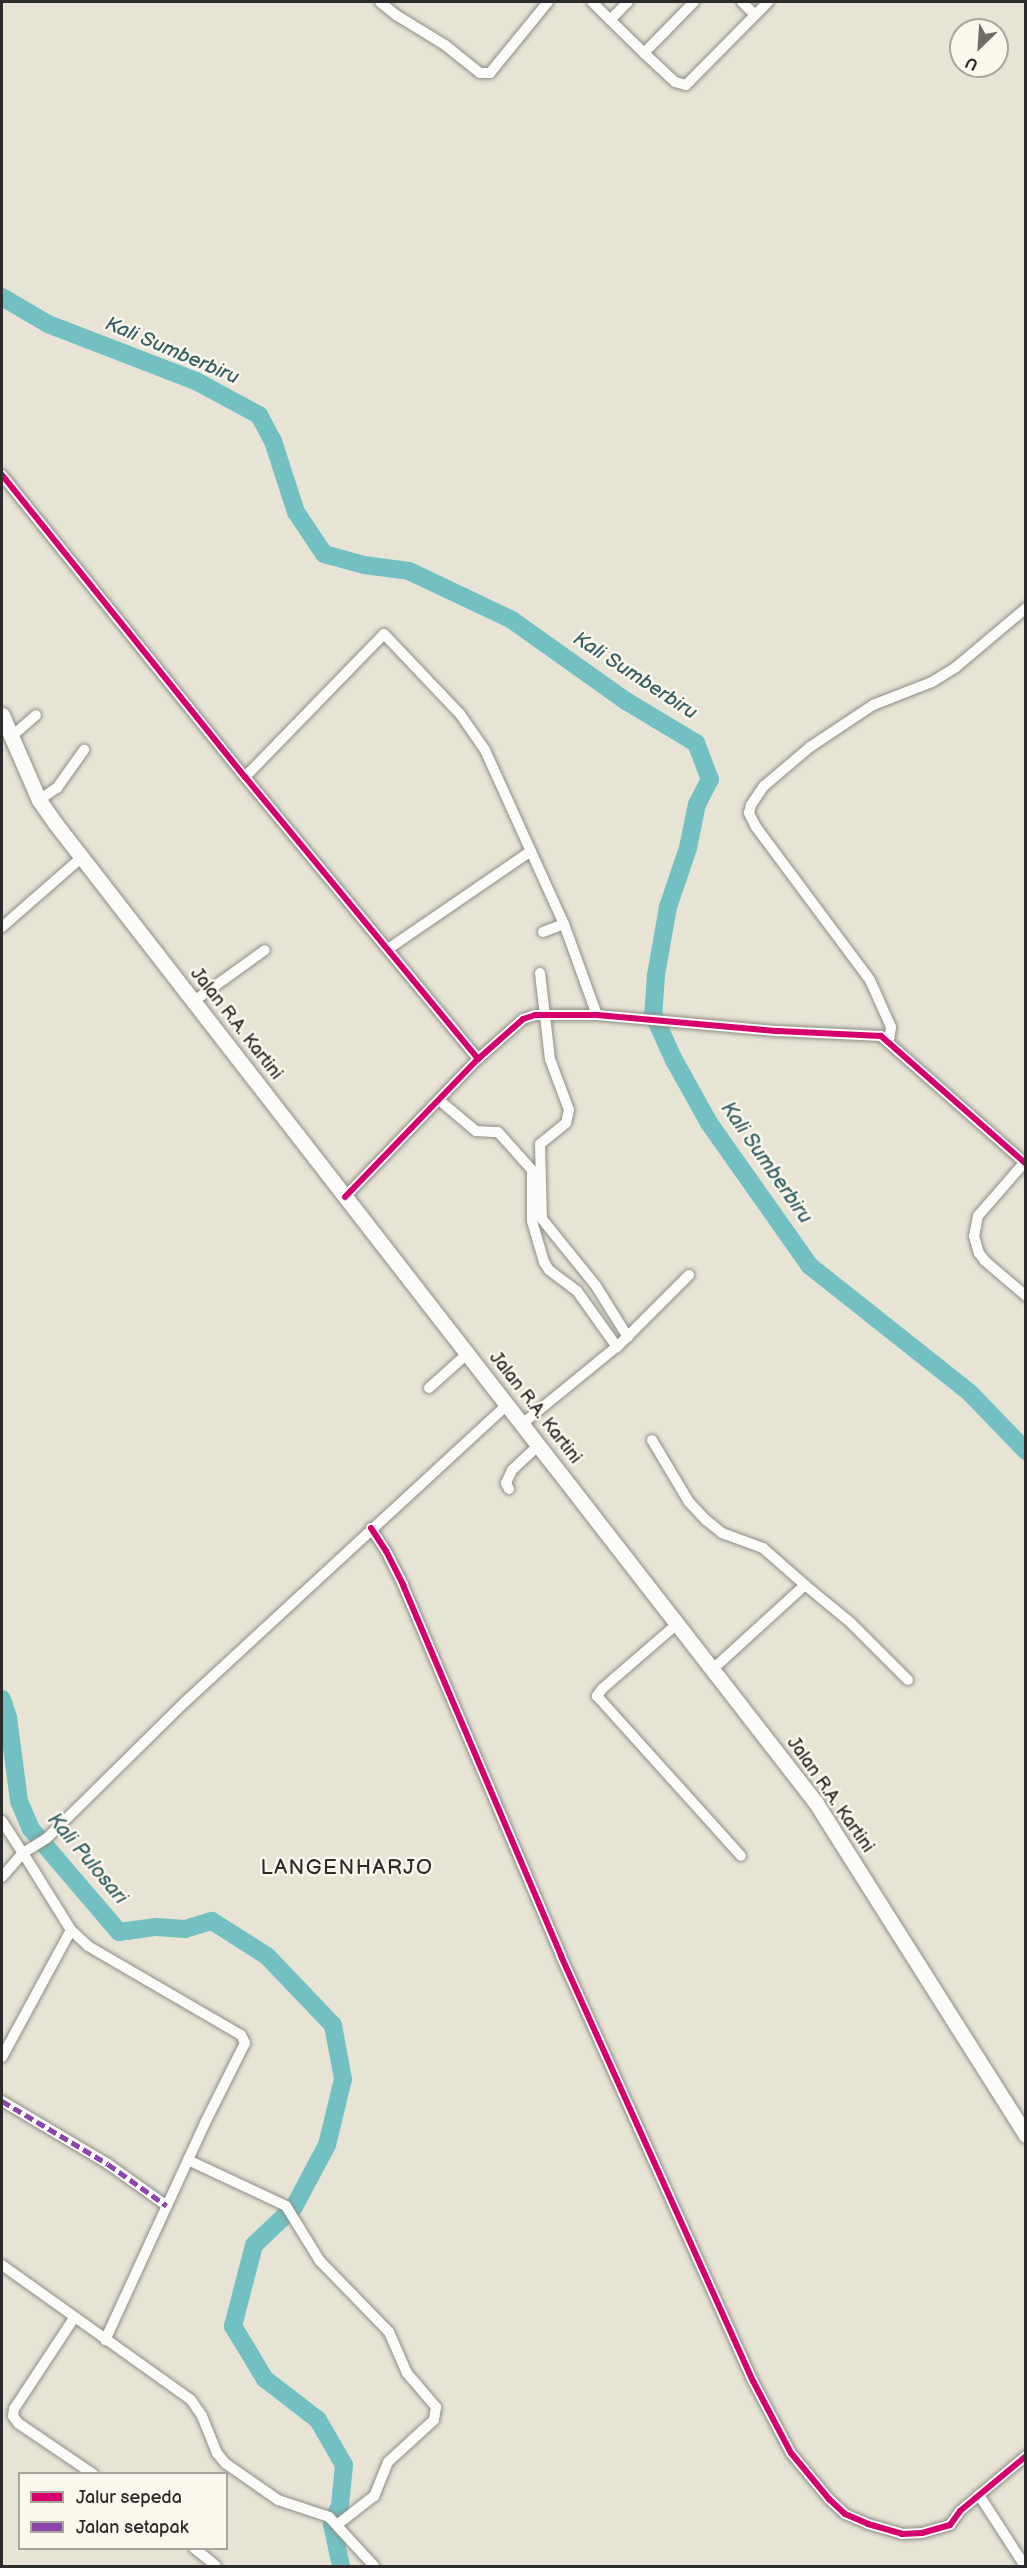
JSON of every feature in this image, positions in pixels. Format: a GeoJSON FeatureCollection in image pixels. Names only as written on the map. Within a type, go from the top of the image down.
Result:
{"type":"FeatureCollection","features":[{"type":"Feature","properties":{"kind":"main road","name":"Jalan R.A. Kartini"},"geometry":{"type":"LineString","coordinates":[[2,715],[39,800],[816,1803],[1026,2135]]}},
{"type":"Feature","properties":{"kind":"street"},"geometry":{"type":"LineString","coordinates":[[380,2],[396,15],[445,45],[480,72],[490,73],[548,2]]}},
{"type":"Feature","properties":{"kind":"street"},"geometry":{"type":"LineString","coordinates":[[592,2],[675,82],[686,86],[768,2]]}},
{"type":"Feature","properties":{"kind":"street"},"geometry":{"type":"LineString","coordinates":[[610,20],[628,2]]}},
{"type":"Feature","properties":{"kind":"street"},"geometry":{"type":"LineString","coordinates":[[644,52],[694,2]]}},
{"type":"Feature","properties":{"kind":"street"},"geometry":{"type":"LineString","coordinates":[[742,2],[755,15]]}},
{"type":"Feature","properties":{"kind":"street"},"geometry":{"type":"LineString","coordinates":[[2,475],[245,777],[478,1059]]}},
{"type":"Feature","properties":{"kind":"street"},"geometry":{"type":"LineString","coordinates":[[889,1040],[891,1027],[870,980],[756,827],[749,813],[751,805],[764,786],[810,747],[873,705],[932,682],[956,667],[1026,608]]}},
{"type":"Feature","properties":{"kind":"street"},"geometry":{"type":"LineString","coordinates":[[245,777],[384,634],[475,733],[485,750],[531,850],[597,1016]]}},
{"type":"Feature","properties":{"kind":"street"},"geometry":{"type":"LineString","coordinates":[[12,737],[36,715]]}},
{"type":"Feature","properties":{"kind":"street"},"geometry":{"type":"LineString","coordinates":[[39,800],[57,788],[84,750]]}},
{"type":"Feature","properties":{"kind":"street"},"geometry":{"type":"LineString","coordinates":[[388,949],[531,850]]}},
{"type":"Feature","properties":{"kind":"street"},"geometry":{"type":"LineString","coordinates":[[2,922],[81,856]]}},
{"type":"Feature","properties":{"kind":"street"},"geometry":{"type":"LineString","coordinates":[[2,927],[81,856]]}},
{"type":"Feature","properties":{"kind":"street"},"geometry":{"type":"LineString","coordinates":[[543,932],[562,925]]}},
{"type":"Feature","properties":{"kind":"street"},"geometry":{"type":"LineString","coordinates":[[194,1001],[265,950]]}},
{"type":"Feature","properties":{"kind":"street"},"geometry":{"type":"LineString","coordinates":[[540,973],[541,1015],[550,1059],[569,1110],[566,1123],[540,1144],[537,1220],[596,1286],[622,1342]]}},
{"type":"Feature","properties":{"kind":"street"},"geometry":{"type":"LineString","coordinates":[[345,1197],[478,1059],[523,1019],[541,1015],[597,1016],[778,1031],[881,1036],[889,1040],[1025,1164],[978,1216],[974,1236],[979,1253],[985,1261],[1026,1296]]}},
{"type":"Feature","properties":{"kind":"street"},"geometry":{"type":"LineString","coordinates":[[439,1100],[476,1131],[498,1132],[532,1170],[537,1220],[549,1270],[578,1291],[622,1342]]}},
{"type":"Feature","properties":{"kind":"street"},"geometry":{"type":"LineString","coordinates":[[522,1424],[622,1342],[689,1275]]}},
{"type":"Feature","properties":{"kind":"street"},"geometry":{"type":"LineString","coordinates":[[429,1388],[468,1353]]}},
{"type":"Feature","properties":{"kind":"street"},"geometry":{"type":"LineString","coordinates":[[2,1877],[23,1853],[47,1838],[73,1810],[371,1528],[507,1405]]}},
{"type":"Feature","properties":{"kind":"street"},"geometry":{"type":"LineString","coordinates":[[652,1440],[689,1502],[706,1521],[722,1533],[763,1548],[850,1622],[908,1680]]}},
{"type":"Feature","properties":{"kind":"street"},"geometry":{"type":"LineString","coordinates":[[509,1489],[506,1483],[512,1470],[539,1445]]}},
{"type":"Feature","properties":{"kind":"street"},"geometry":{"type":"LineString","coordinates":[[371,1528],[386,1551],[403,1585],[561,1956],[753,2382],[791,2453],[829,2499],[845,2514],[889,2531],[922,2533],[950,2525],[979,2495],[1026,2456]]}},
{"type":"Feature","properties":{"kind":"street"},"geometry":{"type":"LineString","coordinates":[[713,1669],[805,1585]]}},
{"type":"Feature","properties":{"kind":"street"},"geometry":{"type":"LineString","coordinates":[[677,1624],[602,1689],[597,1696],[741,1856]]}},
{"type":"Feature","properties":{"kind":"street"},"geometry":{"type":"LineString","coordinates":[[2,1821],[71,1930],[88,1946],[244,2039],[244,2049],[188,2160],[105,2340]]}},
{"type":"Feature","properties":{"kind":"street"},"geometry":{"type":"LineString","coordinates":[[2,2056],[71,1930]]}},
{"type":"Feature","properties":{"kind":"street"},"geometry":{"type":"LineString","coordinates":[[2,2101],[108,2164],[167,2206]]}},
{"type":"Feature","properties":{"kind":"street"},"geometry":{"type":"LineString","coordinates":[[188,2160],[290,2211],[320,2261],[389,2332],[407,2373],[436,2406],[434,2420],[388,2462],[374,2496],[335,2521]]}},
{"type":"Feature","properties":{"kind":"street"},"geometry":{"type":"LineString","coordinates":[[2,2265],[191,2400],[202,2415],[217,2453],[225,2463],[278,2500],[335,2521],[374,2566]]}},
{"type":"Feature","properties":{"kind":"street"},"geometry":{"type":"LineString","coordinates":[[74,2318],[14,2409],[13,2416],[18,2423],[90,2472]]}},
{"type":"Feature","properties":{"kind":"street"},"geometry":{"type":"LineString","coordinates":[[979,2495],[1025,2566]]}},
{"type":"Feature","properties":{"kind":"street"},"geometry":{"type":"LineString","coordinates":[[196,2550],[216,2566]]}},
{"type":"Feature","properties":{"kind":"waterway","name":"Kali Sumberbiru"},"geometry":{"type":"LineString","coordinates":[[2,297],[48,324],[196,381],[259,415],[273,441],[296,512],[324,554],[364,565],[409,571],[512,620],[626,701],[696,743],[710,779],[697,804],[688,848],[668,907],[656,975],[653,1014],[674,1060],[709,1123],[810,1266],[970,1393],[1026,1451]]}},
{"type":"Feature","properties":{"kind":"waterway","name":"Kali Pulosari"},"geometry":{"type":"LineString","coordinates":[[2,1699],[8,1717],[19,1801],[31,1829],[119,1932],[156,1927],[185,1929],[212,1921],[267,1956],[333,2025],[343,2079],[327,2145],[294,2207],[254,2245],[233,2326],[265,2379],[318,2420],[344,2465],[340,2505],[332,2524],[341,2566]]}},
{"type":"Feature","properties":{"kind":"marked path"},"geometry":{"type":"LineString","coordinates":[[2,2101],[108,2164],[167,2206]]}},
{"type":"Feature","properties":{"kind":"cycle path"},"geometry":{"type":"LineString","coordinates":[[2,475],[245,777],[478,1059]]}},
{"type":"Feature","properties":{"kind":"cycle path"},"geometry":{"type":"LineString","coordinates":[[345,1197],[478,1059],[523,1019],[535,1015],[597,1015],[778,1031],[881,1036],[1026,1164]]}},
{"type":"Feature","properties":{"kind":"cycle path"},"geometry":{"type":"LineString","coordinates":[[371,1528],[386,1551],[403,1585],[561,1956],[753,2381],[791,2453],[829,2499],[845,2514],[868,2524],[902,2534],[922,2533],[950,2525],[960,2511],[1026,2456]]}},
{"type":"Feature","properties":{"kind":"district","name":"LANGENHARJO"},"geometry":{"type":"Point","coordinates":[347,1868]}}]}
